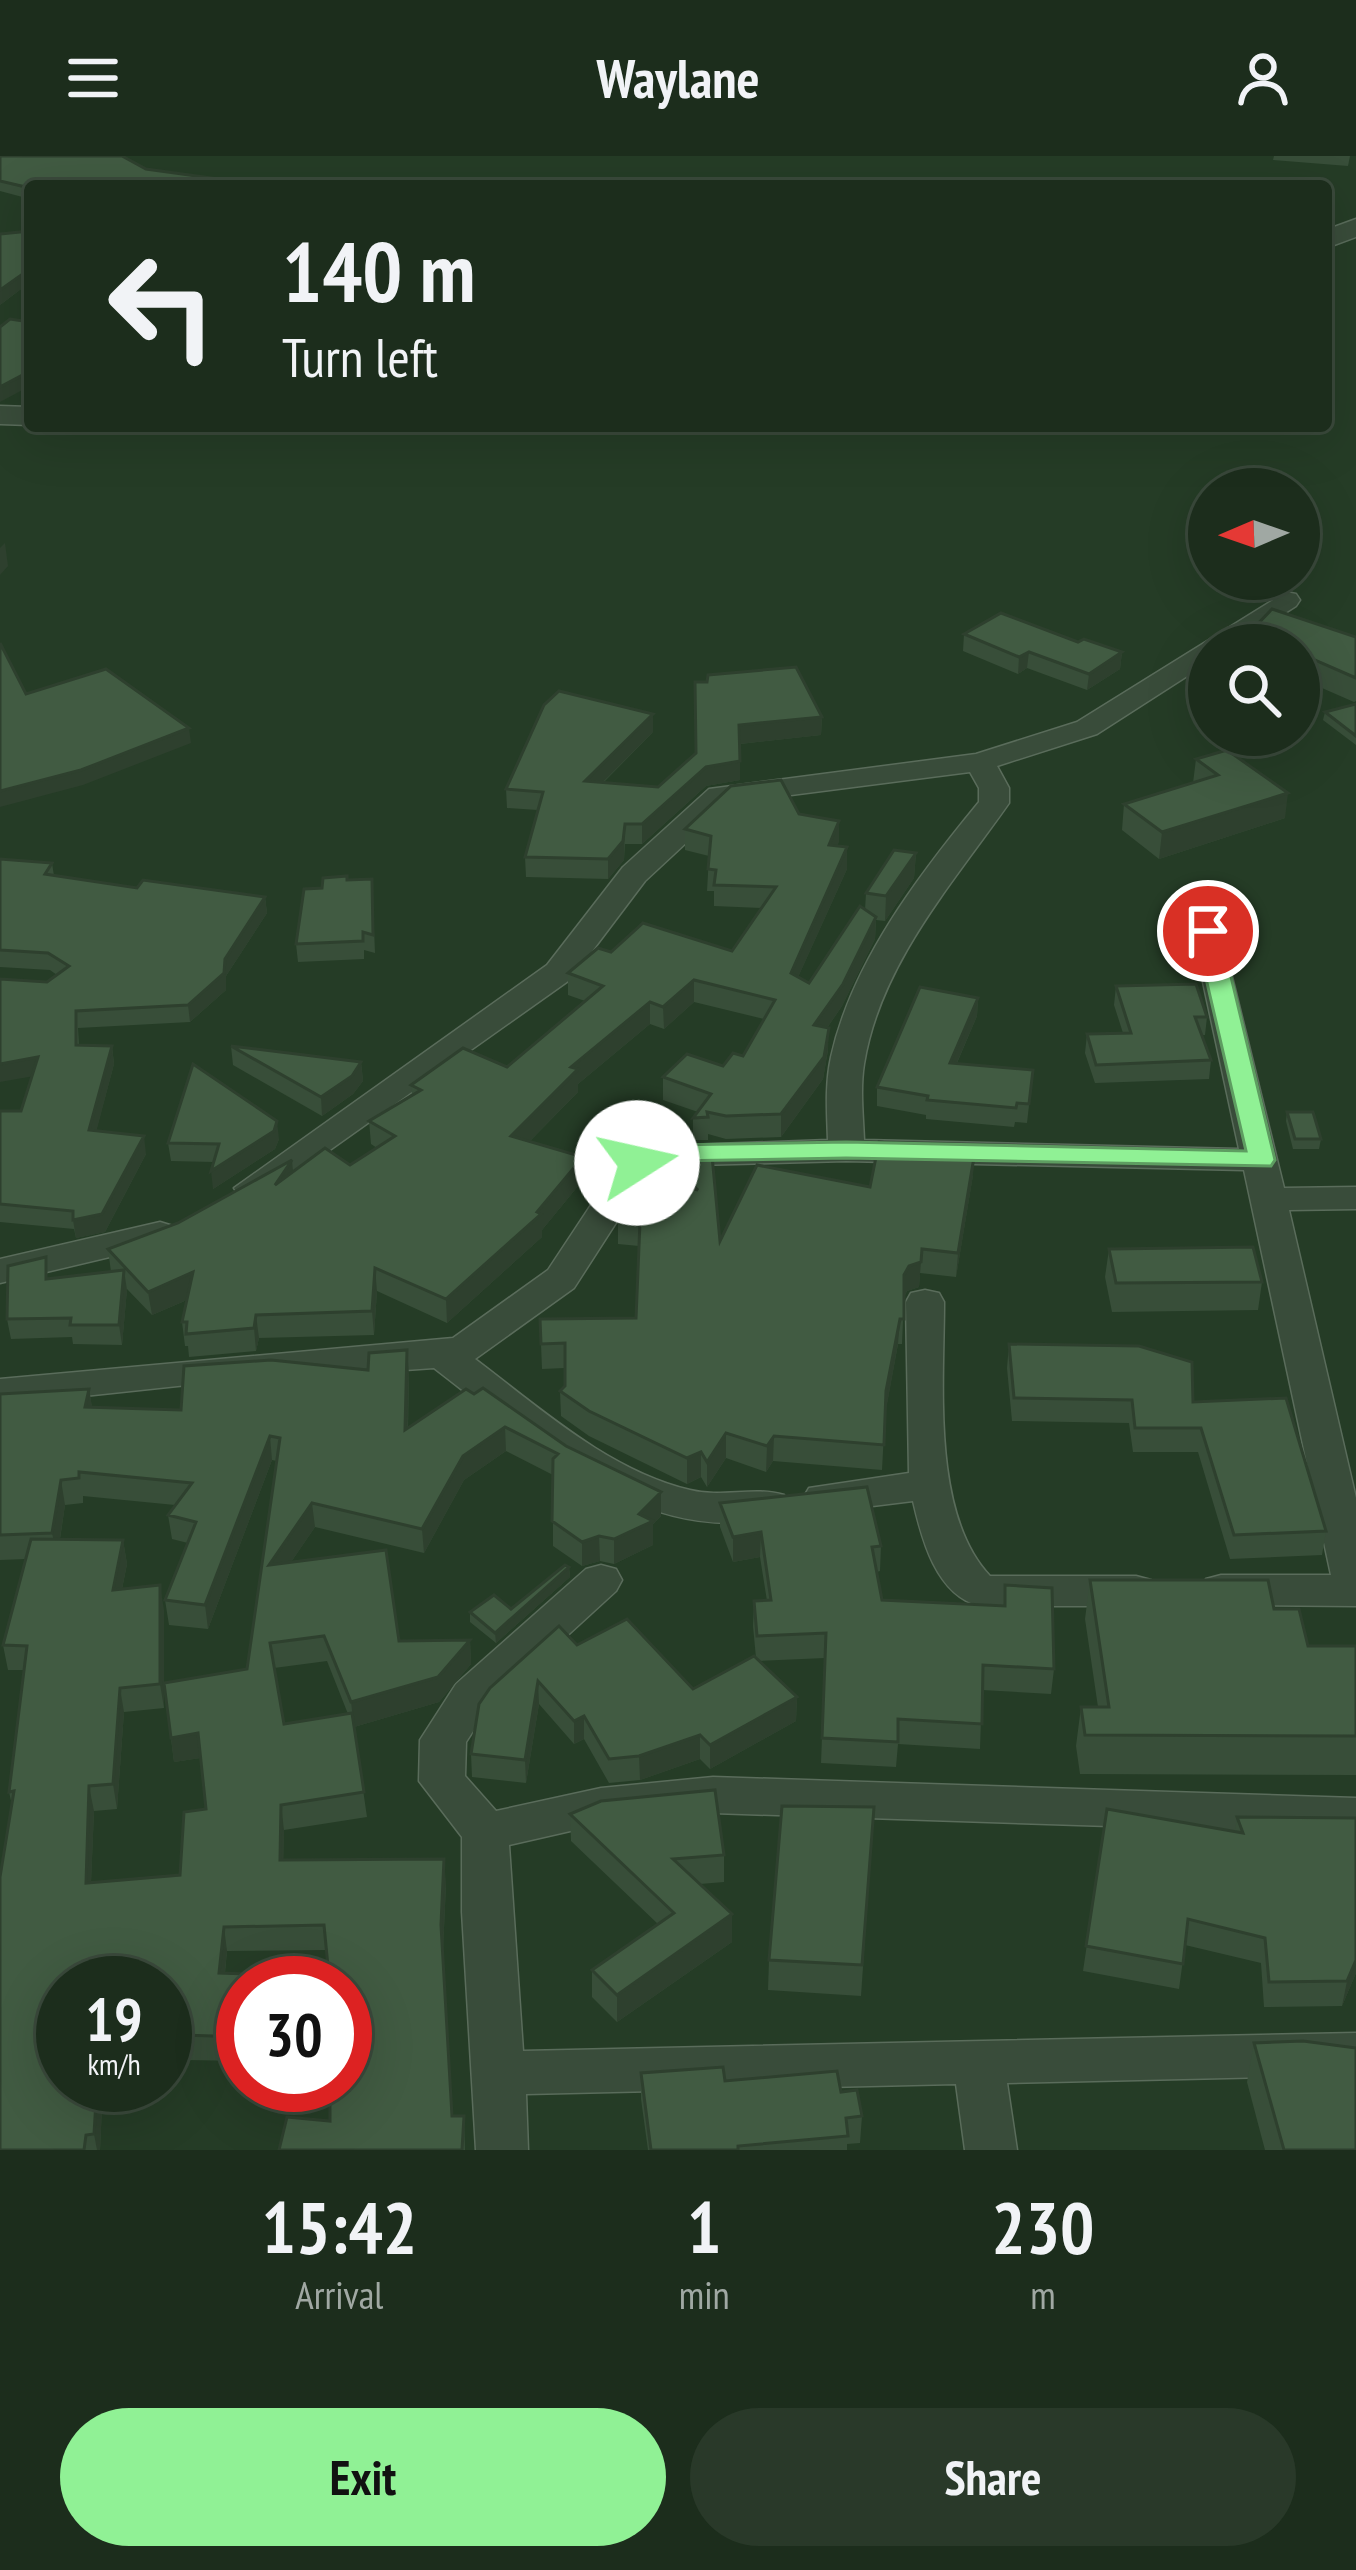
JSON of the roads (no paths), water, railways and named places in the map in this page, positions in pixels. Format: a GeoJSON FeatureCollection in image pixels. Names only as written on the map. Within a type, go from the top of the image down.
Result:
{"type":"FeatureCollection","features":[{"type":"Feature","properties":{"kind":"street"},"geometry":{"type":"LineString","coordinates":[[1249,624],[1286,600]]}},
{"type":"Feature","properties":{"kind":"street"},"geometry":{"type":"LineString","coordinates":[[224,1203],[559,972],[634,874],[720,795],[980,763],[1087,728],[1188,663]]}},
{"type":"Feature","properties":{"kind":"street"},"geometry":{"type":"LineString","coordinates":[[846,1150],[848,1052],[886,961],[944,863],[994,803],[994,788],[980,763]]}},
{"type":"Feature","properties":{"kind":"street"},"geometry":{"type":"LineString","coordinates":[[925,1302],[928,1486],[959,1576],[979,1591],[1356,1590],[1208,931]]}},
{"type":"Feature","properties":{"kind":"street"},"geometry":{"type":"LineString","coordinates":[[0,1391],[465,1349],[561,1279],[637,1163],[649,1155],[846,1150],[1262,1160]]}},
{"type":"Feature","properties":{"kind":"street"},"geometry":{"type":"LineString","coordinates":[[1270,1198],[1356,1198]]}},
{"type":"Feature","properties":{"kind":"street"},"geometry":{"type":"LineString","coordinates":[[0,1271],[150,1238],[187,1221]]}},
{"type":"Feature","properties":{"kind":"street"},"geometry":{"type":"LineString","coordinates":[[443,1354],[574,1453],[686,1504],[719,1509],[928,1486]]}},
{"type":"Feature","properties":{"kind":"street"},"geometry":{"type":"LineString","coordinates":[[502,2150],[503,2073],[484,1878],[486,1832],[442,1781],[443,1740],[472,1696],[601,1580]]}},
{"type":"Feature","properties":{"kind":"street"},"geometry":{"type":"LineString","coordinates":[[486,1832],[602,1806],[713,1795],[1356,1816]]}},
{"type":"Feature","properties":{"kind":"street"},"geometry":{"type":"LineString","coordinates":[[503,2073],[1356,2054]]}},
{"type":"Feature","properties":{"kind":"street"},"geometry":{"type":"LineString","coordinates":[[978,2061],[991,2150]]}}]}
